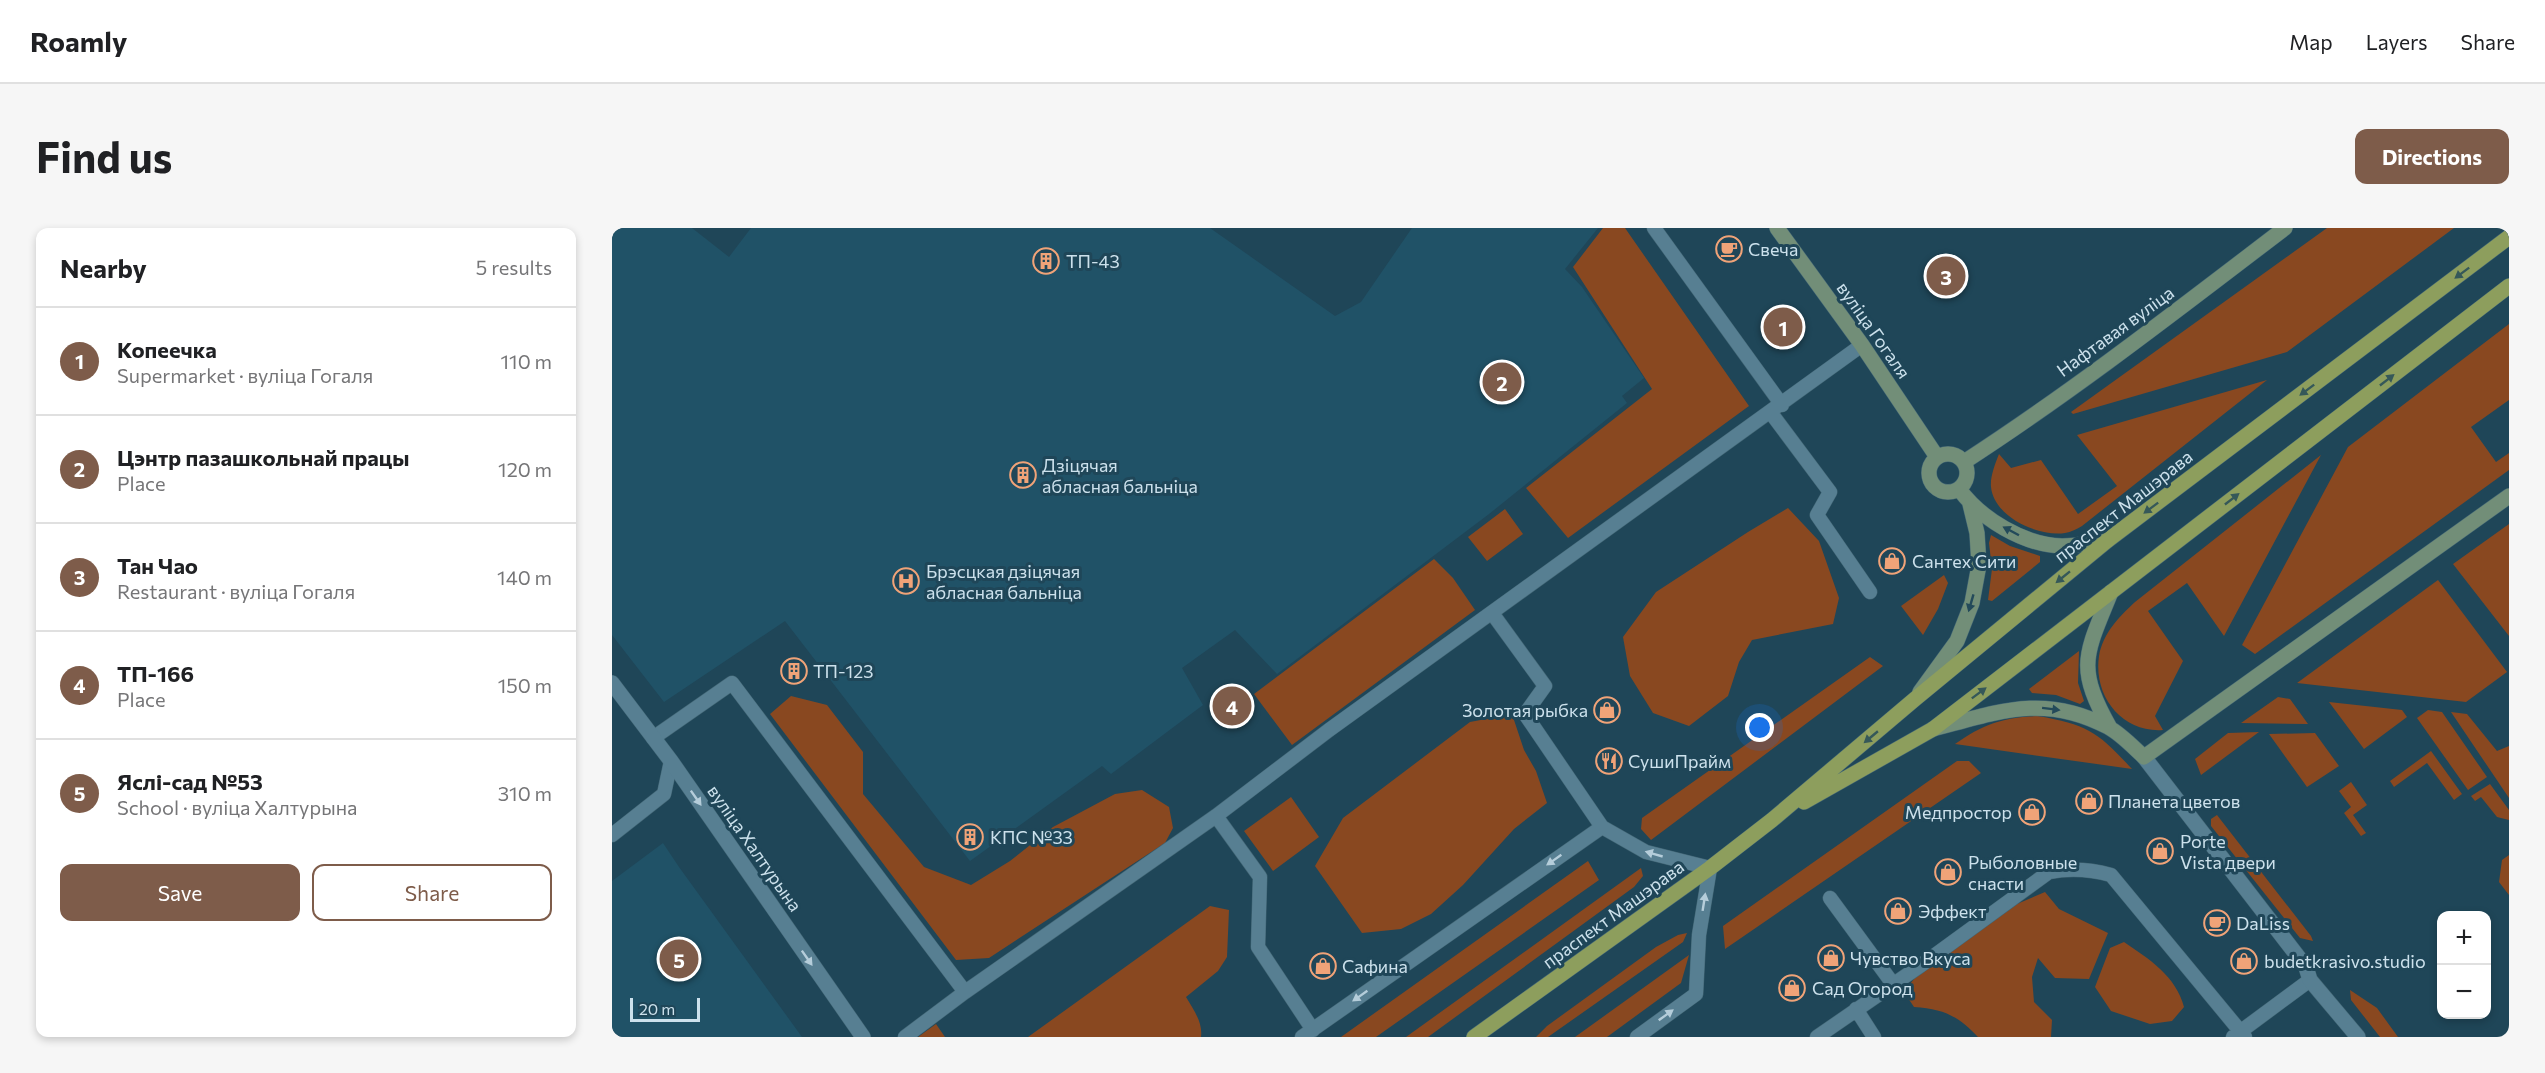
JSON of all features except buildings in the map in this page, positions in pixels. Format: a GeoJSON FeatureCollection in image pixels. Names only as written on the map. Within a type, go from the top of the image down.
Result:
{"type":"FeatureCollection","features":[{"type":"Feature","properties":{"kind":"main road","name":"праспект Машэрава"},"geometry":{"type":"LineString","coordinates":[[1474,1037],[1710,868],[1772,820],[2108,540],[2509,237]]}},
{"type":"Feature","properties":{"kind":"main road","name":"праспект Машэрава"},"geometry":{"type":"LineString","coordinates":[[1772,820],[1933,729],[2509,286]]}},
{"type":"Feature","properties":{"kind":"street","name":"вуліца Гогаля"},"geometry":{"type":"LineString","coordinates":[[1777,228],[1862,345],[1937,457]]}},
{"type":"Feature","properties":{"kind":"street","name":"Нафтавая вуліца"},"geometry":{"type":"LineString","coordinates":[[1964,462],[2157,325],[2285,228]]}},
{"type":"Feature","properties":{"kind":"street"},"geometry":{"type":"LineString","coordinates":[[1952,454],[1964,462],[1967,472],[1966,480],[1959,489],[1945,491],[1937,488],[1931,482],[1930,465],[1937,457],[1952,454]]}},
{"type":"Feature","properties":{"kind":"street"},"geometry":{"type":"LineString","coordinates":[[1959,489],[1970,504],[1996,523],[2023,538],[2061,546],[2108,540]]}},
{"type":"Feature","properties":{"kind":"street"},"geometry":{"type":"LineString","coordinates":[[2144,757],[2509,496]]}},
{"type":"Feature","properties":{"kind":"street"},"geometry":{"type":"LineString","coordinates":[[1915,699],[1957,641],[1972,603],[1979,565],[1977,533],[1970,504]]}},
{"type":"Feature","properties":{"kind":"street"},"geometry":{"type":"LineString","coordinates":[[2110,728],[2093,698],[2087,675],[2087,652],[2111,592]]}},
{"type":"Feature","properties":{"kind":"street","name":"вуліца Халтурына"},"geometry":{"type":"LineString","coordinates":[[612,682],[671,761],[862,1037]]}},
{"type":"Feature","properties":{"kind":"street"},"geometry":{"type":"LineString","coordinates":[[1933,729],[2025,706],[2053,708],[2075,713],[2110,728],[2144,757],[2306,967],[2310,980],[2358,1037]]}},
{"type":"Feature","properties":{"kind":"lane"},"geometry":{"type":"LineString","coordinates":[[1654,228],[1830,492],[1817,515],[1870,592]]}},
{"type":"Feature","properties":{"kind":"lane"},"geometry":{"type":"LineString","coordinates":[[905,1037],[965,992],[1216,816],[1283,764],[1862,345]]}},
{"type":"Feature","properties":{"kind":"lane"},"geometry":{"type":"LineString","coordinates":[[1492,613],[1545,686],[1525,714],[1602,827],[1646,852],[1710,868],[1699,935],[1696,994],[1637,1037]]}},
{"type":"Feature","properties":{"kind":"lane"},"geometry":{"type":"LineString","coordinates":[[653,738],[732,683],[965,992]]}},
{"type":"Feature","properties":{"kind":"lane"},"geometry":{"type":"LineString","coordinates":[[612,835],[664,794],[671,761]]}},
{"type":"Feature","properties":{"kind":"lane"},"geometry":{"type":"LineString","coordinates":[[1216,816],[1260,877],[1258,947],[1308,1033],[1602,827]]}},
{"type":"Feature","properties":{"kind":"lane"},"geometry":{"type":"LineString","coordinates":[[1817,1037],[2049,872],[2071,868],[2090,869],[2111,875],[2240,1035],[2310,980]]}},
{"type":"Feature","properties":{"kind":"lane"},"geometry":{"type":"LineString","coordinates":[[1830,898],[1893,984]]}},
{"type":"Feature","properties":{"kind":"lane"},"geometry":{"type":"LineString","coordinates":[[1856,1009],[1874,1037]]}},
{"type":"Feature","properties":{"kind":"shaded area","name":"Брэсцкая дзіцячая абласная бальніца"},"geometry":{"type":"Polygon","coordinates":[[[612,228],[692,228],[729,257],[751,228],[1210,228],[1335,316],[1361,302],[1412,228],[1598,228],[1565,269],[1582,287],[1644,378],[1622,396],[1627,403],[1489,514],[1277,674],[1235,630],[1182,668],[1203,705],[1111,774],[1102,766],[970,861],[785,621],[664,702],[612,635],[612,228]]]}},
{"type":"Feature","properties":{"kind":"shaded area"},"geometry":{"type":"Polygon","coordinates":[[[1603,228],[1625,228],[1749,406],[1568,538],[1526,488],[1652,389],[1573,267],[1603,228]]]}},
{"type":"Feature","properties":{"kind":"shaded area"},"geometry":{"type":"Polygon","coordinates":[[[2327,228],[2454,228],[2287,352],[2073,414],[2071,412],[2327,228]]]}},
{"type":"Feature","properties":{"kind":"shaded area"},"geometry":{"type":"Polygon","coordinates":[[[2509,324],[2509,400],[2471,427],[2496,462],[2509,453],[2509,470],[2255,654],[2242,645],[2348,447],[2509,324]]]}},
{"type":"Feature","properties":{"kind":"shaded area"},"geometry":{"type":"Polygon","coordinates":[[[2267,380],[2074,530],[2054,533],[2031,528],[2009,516],[1994,498],[1991,479],[1999,454],[2011,468],[2041,460],[2078,514],[2117,486],[2077,435],[2267,380]]]}},
{"type":"Feature","properties":{"kind":"shaded area"},"geometry":{"type":"Polygon","coordinates":[[[2321,455],[2224,636],[2187,583],[2148,611],[2183,661],[2155,716],[2163,730],[2148,729],[2123,718],[2106,698],[2098,671],[2101,648],[2112,626],[2135,602],[2321,455]]]}},
{"type":"Feature","properties":{"kind":"shaded area"},"geometry":{"type":"Polygon","coordinates":[[[1788,508],[1819,541],[1839,598],[1833,624],[1752,640],[1739,662],[1728,696],[1689,726],[1653,713],[1630,676],[1623,637],[1656,592],[1788,508]]]}},
{"type":"Feature","properties":{"kind":"shaded area"},"geometry":{"type":"Polygon","coordinates":[[[1505,509],[1523,534],[1487,561],[1468,537],[1505,509]]]}},
{"type":"Feature","properties":{"kind":"shaded area"},"geometry":{"type":"Polygon","coordinates":[[[2509,524],[2509,636],[2453,564],[2509,524]]]}},
{"type":"Feature","properties":{"kind":"shaded area"},"geometry":{"type":"Polygon","coordinates":[[[1991,535],[2010,546],[2040,556],[2040,562],[1992,601],[1988,600],[1992,569],[1989,543],[1991,535]]]}},
{"type":"Feature","properties":{"kind":"shaded area"},"geometry":{"type":"Polygon","coordinates":[[[1434,559],[1453,578],[1475,610],[1292,745],[1254,694],[1434,559]]]}},
{"type":"Feature","properties":{"kind":"shaded area"},"geometry":{"type":"Polygon","coordinates":[[[1944,575],[1948,583],[1938,609],[1923,635],[1901,606],[1944,575]]]}},
{"type":"Feature","properties":{"kind":"shaded area"},"geometry":{"type":"Polygon","coordinates":[[[2438,580],[2507,672],[2466,702],[2297,683],[2438,580]]]}},
{"type":"Feature","properties":{"kind":"shaded area"},"geometry":{"type":"Polygon","coordinates":[[[2079,651],[2078,683],[2084,701],[2080,704],[2056,695],[2032,693],[2029,689],[2079,651]]]}},
{"type":"Feature","properties":{"kind":"shaded area"},"geometry":{"type":"Polygon","coordinates":[[[1870,657],[1883,666],[1651,840],[1641,829],[1642,818],[1870,657]]]}},
{"type":"Feature","properties":{"kind":"shaded area"},"geometry":{"type":"Polygon","coordinates":[[[791,696],[827,705],[863,752],[863,794],[924,867],[971,885],[1010,861],[1053,827],[1115,794],[1142,790],[1169,807],[1173,828],[1165,843],[989,958],[956,960],[770,714],[791,696]]]}},
{"type":"Feature","properties":{"kind":"shaded area"},"geometry":{"type":"Polygon","coordinates":[[[2278,697],[2290,699],[2308,724],[2241,723],[2278,697]]]}},
{"type":"Feature","properties":{"kind":"shaded area"},"geometry":{"type":"Polygon","coordinates":[[[2329,702],[2402,710],[2407,717],[2364,749],[2329,702]]]}},
{"type":"Feature","properties":{"kind":"shaded area"},"geometry":{"type":"Polygon","coordinates":[[[2428,710],[2442,712],[2487,777],[2468,790],[2417,718],[2428,710]]]}},
{"type":"Feature","properties":{"kind":"shaded area"},"geometry":{"type":"Polygon","coordinates":[[[2451,712],[2467,714],[2497,751],[2509,746],[2509,798],[2451,712]]]}},
{"type":"Feature","properties":{"kind":"shaded area"},"geometry":{"type":"Polygon","coordinates":[[[1512,714],[1524,750],[1536,771],[1547,803],[1514,829],[1463,885],[1431,914],[1401,929],[1362,933],[1315,866],[1343,818],[1470,722],[1512,714]]]}},
{"type":"Feature","properties":{"kind":"shaded area"},"geometry":{"type":"Polygon","coordinates":[[[2038,716],[2069,723],[2091,732],[2110,746],[2132,769],[1955,744],[1975,731],[1994,723],[2038,716]]]}},
{"type":"Feature","properties":{"kind":"shaded area"},"geometry":{"type":"Polygon","coordinates":[[[2259,732],[2201,775],[2195,759],[2228,733],[2259,732]]]}},
{"type":"Feature","properties":{"kind":"shaded area"},"geometry":{"type":"Polygon","coordinates":[[[2315,733],[2339,766],[2307,787],[2269,734],[2315,733]]]}},
{"type":"Feature","properties":{"kind":"shaded area"},"geometry":{"type":"Polygon","coordinates":[[[2431,751],[2462,794],[2454,800],[2427,763],[2394,787],[2390,781],[2431,751]]]}},
{"type":"Feature","properties":{"kind":"shaded area"},"geometry":{"type":"Polygon","coordinates":[[[1957,761],[1969,761],[1981,773],[1725,949],[1723,926],[1957,761]]]}},
{"type":"Feature","properties":{"kind":"shaded area"},"geometry":{"type":"Polygon","coordinates":[[[2351,782],[2367,805],[2353,815],[2366,833],[2361,836],[2344,813],[2351,807],[2339,791],[2351,782]]]}},
{"type":"Feature","properties":{"kind":"shaded area"},"geometry":{"type":"Polygon","coordinates":[[[2490,784],[2509,810],[2509,820],[2497,817],[2481,797],[2475,801],[2471,796],[2490,784]]]}},
{"type":"Feature","properties":{"kind":"shaded area"},"geometry":{"type":"Polygon","coordinates":[[[1291,797],[1319,837],[1273,871],[1244,831],[1291,797]]]}},
{"type":"Feature","properties":{"kind":"shaded area"},"geometry":{"type":"Polygon","coordinates":[[[2217,815],[2313,941],[2300,938],[2211,826],[2211,819],[2217,815]]]}},
{"type":"Feature","properties":{"kind":"shaded area"},"geometry":{"type":"Polygon","coordinates":[[[663,843],[802,1037],[612,1037],[612,881],[663,843]]]}},
{"type":"Feature","properties":{"kind":"shaded area"},"geometry":{"type":"Polygon","coordinates":[[[2509,855],[2509,895],[2499,882],[2502,860],[2509,855]]]}},
{"type":"Feature","properties":{"kind":"shaded area"},"geometry":{"type":"Polygon","coordinates":[[[1588,861],[1599,880],[1376,1037],[1341,1037],[1588,861]]]}},
{"type":"Feature","properties":{"kind":"shaded area"},"geometry":{"type":"Polygon","coordinates":[[[1641,868],[1643,876],[1634,887],[1428,1037],[1406,1037],[1641,868]]]}},
{"type":"Feature","properties":{"kind":"shaded area"},"geometry":{"type":"Polygon","coordinates":[[[2045,892],[2059,909],[2108,933],[2089,979],[2055,978],[2038,958],[2032,977],[2034,1002],[2052,1020],[2051,1037],[1978,1037],[1950,1015],[1914,1007],[1904,992],[1917,975],[2017,904],[2045,892]]]}},
{"type":"Feature","properties":{"kind":"shaded area"},"geometry":{"type":"Polygon","coordinates":[[[1210,906],[1229,910],[1227,957],[1218,971],[1186,997],[1199,1021],[1201,1037],[1028,1037],[1210,906]]]}},
{"type":"Feature","properties":{"kind":"shaded area"},"geometry":{"type":"Polygon","coordinates":[[[1687,933],[1683,942],[1548,1037],[1536,1037],[1547,1026],[1656,947],[1678,935],[1687,933]]]}},
{"type":"Feature","properties":{"kind":"shaded area"},"geometry":{"type":"Polygon","coordinates":[[[2124,942],[2160,969],[2175,986],[2184,1007],[2172,1021],[2150,1024],[2111,1011],[2095,987],[2110,948],[2124,942]]]}},
{"type":"Feature","properties":{"kind":"shaded area"},"geometry":{"type":"Polygon","coordinates":[[[1689,955],[1681,983],[1607,1037],[1575,1037],[1689,955]]]}},
{"type":"Feature","properties":{"kind":"shaded area"},"geometry":{"type":"Polygon","coordinates":[[[2350,990],[2377,1008],[2398,1037],[2380,1037],[2351,1000],[2350,990]]]}},
{"type":"Feature","properties":{"kind":"shaded area"},"geometry":{"type":"Polygon","coordinates":[[[936,1024],[945,1037],[918,1037],[936,1024]]]}},
{"type":"Feature","properties":{"kind":"place","name":"Свеча"},"geometry":{"type":"Point","coordinates":[1729,249]}},
{"type":"Feature","properties":{"kind":"place","name":"ТП-43"},"geometry":{"type":"Point","coordinates":[1046,261]}},
{"type":"Feature","properties":{"kind":"place","name":"Тан Чао"},"geometry":{"type":"Point","coordinates":[1946,276]}},
{"type":"Feature","properties":{"kind":"place","name":"Копеечка"},"geometry":{"type":"Point","coordinates":[1783,327]}},
{"type":"Feature","properties":{"kind":"place","name":"Цэнтр пазашкольнай працы"},"geometry":{"type":"Point","coordinates":[1502,382]}},
{"type":"Feature","properties":{"kind":"place","name":"Дзіцячая абласная бальніца"},"geometry":{"type":"Point","coordinates":[1023,475]}},
{"type":"Feature","properties":{"kind":"place","name":"Сантех Сити"},"geometry":{"type":"Point","coordinates":[1892,561]}},
{"type":"Feature","properties":{"kind":"place","name":"Брэсцкая дзіцячая абласная бальніца"},"geometry":{"type":"Point","coordinates":[906,581]}},
{"type":"Feature","properties":{"kind":"place","name":"ТП-123"},"geometry":{"type":"Point","coordinates":[794,671]}},
{"type":"Feature","properties":{"kind":"place","name":"ТП-166"},"geometry":{"type":"Point","coordinates":[1232,706]}},
{"type":"Feature","properties":{"kind":"place","name":"Золотая рыбка"},"geometry":{"type":"Point","coordinates":[1607,710]}},
{"type":"Feature","properties":{"kind":"place","name":"СушиПрайм"},"geometry":{"type":"Point","coordinates":[1609,761]}},
{"type":"Feature","properties":{"kind":"place","name":"Планета цветов"},"geometry":{"type":"Point","coordinates":[2089,801]}},
{"type":"Feature","properties":{"kind":"place","name":"Медпростор"},"geometry":{"type":"Point","coordinates":[2032,812]}},
{"type":"Feature","properties":{"kind":"place","name":"КПС №33"},"geometry":{"type":"Point","coordinates":[970,837]}},
{"type":"Feature","properties":{"kind":"place","name":"Porte Vista двери"},"geometry":{"type":"Point","coordinates":[2160,851]}},
{"type":"Feature","properties":{"kind":"place","name":"Рыболовные снасти"},"geometry":{"type":"Point","coordinates":[1948,872]}},
{"type":"Feature","properties":{"kind":"place","name":"Эффект"},"geometry":{"type":"Point","coordinates":[1898,911]}},
{"type":"Feature","properties":{"kind":"place","name":"DaLiss"},"geometry":{"type":"Point","coordinates":[2217,923]}},
{"type":"Feature","properties":{"kind":"place","name":"Чувство Вкуса"},"geometry":{"type":"Point","coordinates":[1831,958]}},
{"type":"Feature","properties":{"kind":"place","name":"Яслі-сад №53"},"geometry":{"type":"Point","coordinates":[679,959]}},
{"type":"Feature","properties":{"kind":"place","name":"budetkrasivo.studio"},"geometry":{"type":"Point","coordinates":[2244,961]}},
{"type":"Feature","properties":{"kind":"place","name":"Сафина"},"geometry":{"type":"Point","coordinates":[1323,966]}},
{"type":"Feature","properties":{"kind":"place","name":"Сад Огород"},"geometry":{"type":"Point","coordinates":[1792,988]}}]}
